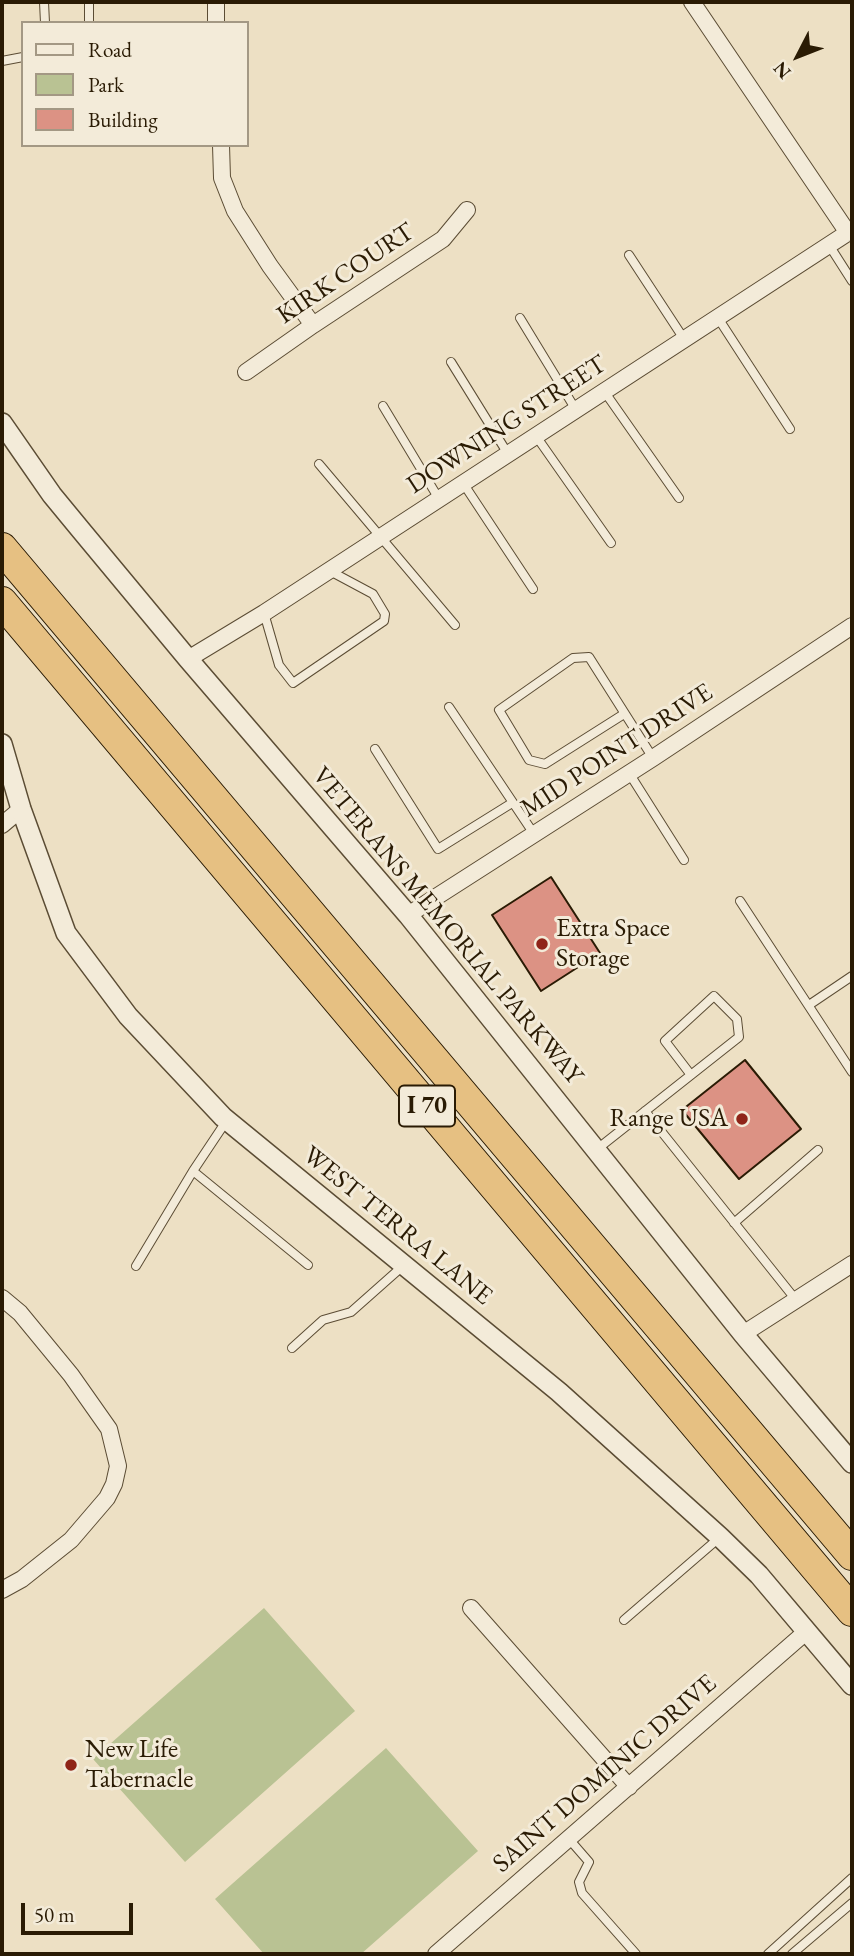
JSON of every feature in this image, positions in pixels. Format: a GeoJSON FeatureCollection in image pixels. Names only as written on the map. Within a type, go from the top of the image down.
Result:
{"type":"FeatureCollection","features":[{"type":"Feature","properties":{"kind":"highway","name":"I 70"},"geometry":{"type":"LineString","coordinates":[[2,548],[852,1555]]}},
{"type":"Feature","properties":{"kind":"highway","name":"I 70"},"geometry":{"type":"LineString","coordinates":[[2,602],[852,1611]]}},
{"type":"Feature","properties":{"kind":"street"},"geometry":{"type":"LineString","coordinates":[[216,2],[216,21]]}},
{"type":"Feature","properties":{"kind":"street"},"geometry":{"type":"LineString","coordinates":[[692,2],[850,231]]}},
{"type":"Feature","properties":{"kind":"street"},"geometry":{"type":"LineString","coordinates":[[220,147],[222,178],[235,211],[270,266],[313,325]]}},
{"type":"Feature","properties":{"kind":"street","name":"KIRK COURT"},"geometry":{"type":"LineString","coordinates":[[246,372],[443,239],[467,210]]}},
{"type":"Feature","properties":{"kind":"street","name":"DOWNING STREET"},"geometry":{"type":"LineString","coordinates":[[188,659],[264,613],[850,231]]}},
{"type":"Feature","properties":{"kind":"street","name":"VETERANS MEMORIAL PARKWAY"},"geometry":{"type":"LineString","coordinates":[[2,423],[52,495],[188,659],[408,915],[743,1334],[852,1463]]}},
{"type":"Feature","properties":{"kind":"street","name":"MID POINT DRIVE"},"geometry":{"type":"LineString","coordinates":[[408,915],[629,774],[852,626]]}},
{"type":"Feature","properties":{"kind":"street","name":"WEST TERRA LANE"},"geometry":{"type":"LineString","coordinates":[[2,744],[21,809],[66,933],[128,1016],[227,1120],[559,1392],[720,1537],[759,1576],[852,1685]]}},
{"type":"Feature","properties":{"kind":"street"},"geometry":{"type":"LineString","coordinates":[[2,825],[21,809]]}},
{"type":"Feature","properties":{"kind":"street"},"geometry":{"type":"LineString","coordinates":[[743,1334],[852,1264]]}},
{"type":"Feature","properties":{"kind":"street"},"geometry":{"type":"LineString","coordinates":[[2,1298],[20,1313],[53,1350],[109,1429],[118,1466],[107,1498],[71,1540],[22,1579],[2,1590]]}},
{"type":"Feature","properties":{"kind":"street"},"geometry":{"type":"LineString","coordinates":[[471,1608],[629,1787]]}},
{"type":"Feature","properties":{"kind":"street","name":"SAINT DOMINIC DRIVE"},"geometry":{"type":"LineString","coordinates":[[436,1954],[807,1631]]}},
{"type":"Feature","properties":{"kind":"lane"},"geometry":{"type":"LineString","coordinates":[[44,2],[45,21]]}},
{"type":"Feature","properties":{"kind":"lane"},"geometry":{"type":"LineString","coordinates":[[89,2],[89,21]]}},
{"type":"Feature","properties":{"kind":"lane"},"geometry":{"type":"LineString","coordinates":[[2,61],[21,57]]}},
{"type":"Feature","properties":{"kind":"lane"},"geometry":{"type":"LineString","coordinates":[[829,245],[852,281]]}},
{"type":"Feature","properties":{"kind":"lane"},"geometry":{"type":"LineString","coordinates":[[629,255],[684,339]]}},
{"type":"Feature","properties":{"kind":"lane"},"geometry":{"type":"LineString","coordinates":[[520,318],[576,410]]}},
{"type":"Feature","properties":{"kind":"lane"},"geometry":{"type":"LineString","coordinates":[[718,318],[790,429]]}},
{"type":"Feature","properties":{"kind":"lane"},"geometry":{"type":"LineString","coordinates":[[451,362],[508,454]]}},
{"type":"Feature","properties":{"kind":"lane"},"geometry":{"type":"LineString","coordinates":[[604,391],[679,498]]}},
{"type":"Feature","properties":{"kind":"lane"},"geometry":{"type":"LineString","coordinates":[[383,406],[439,499]]}},
{"type":"Feature","properties":{"kind":"lane"},"geometry":{"type":"LineString","coordinates":[[536,436],[611,543]]}},
{"type":"Feature","properties":{"kind":"lane"},"geometry":{"type":"LineString","coordinates":[[319,464],[455,625]]}},
{"type":"Feature","properties":{"kind":"lane"},"geometry":{"type":"LineString","coordinates":[[463,483],[533,589]]}},
{"type":"Feature","properties":{"kind":"lane"},"geometry":{"type":"LineString","coordinates":[[264,613],[279,665],[293,683],[384,621],[385,614],[373,594],[329,570]]}},
{"type":"Feature","properties":{"kind":"lane"},"geometry":{"type":"LineString","coordinates":[[624,714],[545,764],[529,760],[499,710],[573,658],[589,657],[653,758]]}},
{"type":"Feature","properties":{"kind":"lane"},"geometry":{"type":"LineString","coordinates":[[449,707],[534,834]]}},
{"type":"Feature","properties":{"kind":"lane"},"geometry":{"type":"LineString","coordinates":[[375,749],[438,849],[512,803]]}},
{"type":"Feature","properties":{"kind":"lane"},"geometry":{"type":"LineString","coordinates":[[629,774],[684,860]]}},
{"type":"Feature","properties":{"kind":"lane"},"geometry":{"type":"LineString","coordinates":[[740,901],[852,1072]]}},
{"type":"Feature","properties":{"kind":"lane"},"geometry":{"type":"LineString","coordinates":[[809,1005],[852,976]]}},
{"type":"Feature","properties":{"kind":"lane"},"geometry":{"type":"LineString","coordinates":[[596,1150],[739,1037],[737,1019],[715,996],[664,1041],[691,1074]]}},
{"type":"Feature","properties":{"kind":"lane"},"geometry":{"type":"LineString","coordinates":[[645,1111],[796,1300]]}},
{"type":"Feature","properties":{"kind":"lane"},"geometry":{"type":"LineString","coordinates":[[136,1266],[227,1120]]}},
{"type":"Feature","properties":{"kind":"lane"},"geometry":{"type":"LineString","coordinates":[[734,1223],[818,1150]]}},
{"type":"Feature","properties":{"kind":"lane"},"geometry":{"type":"LineString","coordinates":[[193,1171],[308,1265]]}},
{"type":"Feature","properties":{"kind":"lane"},"geometry":{"type":"LineString","coordinates":[[292,1348],[323,1320],[351,1312],[404,1265]]}},
{"type":"Feature","properties":{"kind":"lane"},"geometry":{"type":"LineString","coordinates":[[624,1620],[720,1537]]}},
{"type":"Feature","properties":{"kind":"lane"},"geometry":{"type":"LineString","coordinates":[[569,1839],[590,1862],[579,1882],[582,1893],[636,1954]]}},
{"type":"Feature","properties":{"kind":"lane"},"geometry":{"type":"LineString","coordinates":[[768,1954],[852,1878]]}},
{"type":"Feature","properties":{"kind":"lane"},"geometry":{"type":"LineString","coordinates":[[792,1954],[852,1903]]}},
{"type":"Feature","properties":{"kind":"green space"},"geometry":{"type":"Polygon","coordinates":[[[264,1608],[355,1711],[185,1862],[93,1759],[264,1608]]]}},
{"type":"Feature","properties":{"kind":"green space"},"geometry":{"type":"Polygon","coordinates":[[[386,1748],[478,1851],[361,1954],[264,1954],[215,1899],[386,1748]]]}},
{"type":"Feature","properties":{"kind":"building"},"geometry":{"type":"Polygon","coordinates":[[[551,877],[600,953],[541,991],[492,915],[551,877]]]}},
{"type":"Feature","properties":{"kind":"building","name":"Range USA"},"geometry":{"type":"Polygon","coordinates":[[[745,1060],[801,1129],[739,1179],[682,1110],[745,1060]]]}},
{"type":"Feature","properties":{"kind":"place","name":"Extra Space Storage"},"geometry":{"type":"Point","coordinates":[542,944]}},
{"type":"Feature","properties":{"kind":"place","name":"Range USA"},"geometry":{"type":"Point","coordinates":[742,1119]}},
{"type":"Feature","properties":{"kind":"place","name":"New Life Tabernacle"},"geometry":{"type":"Point","coordinates":[71,1765]}}]}
